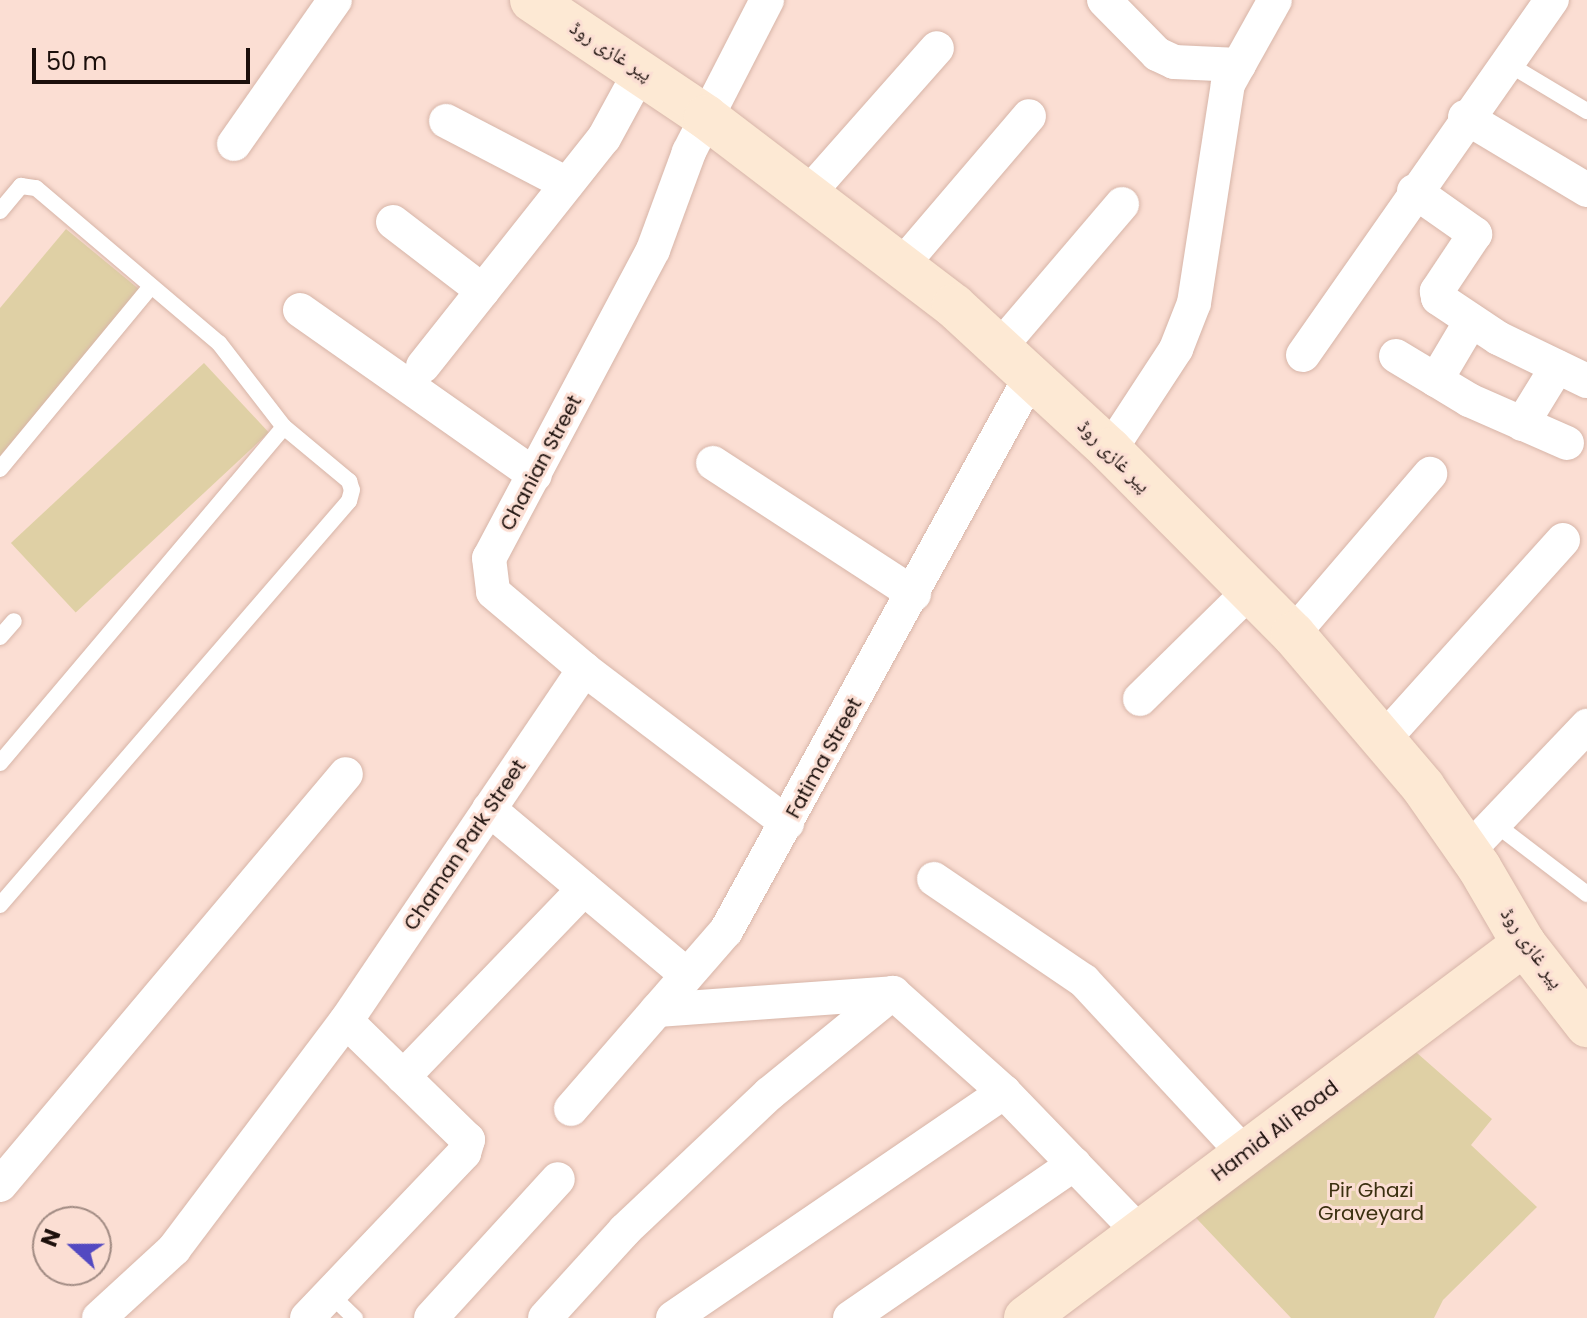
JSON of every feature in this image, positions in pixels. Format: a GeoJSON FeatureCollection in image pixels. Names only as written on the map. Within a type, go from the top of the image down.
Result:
{"type":"FeatureCollection","features":[{"type":"Feature","properties":{"kind":"street"},"geometry":{"type":"LineString","coordinates":[[234,144],[335,0]]}},
{"type":"Feature","properties":{"kind":"street","name":"پیر غازی روڈ"},"geometry":{"type":"LineString","coordinates":[[532,0],[641,70],[901,266],[1016,361],[1110,450],[1248,593],[1293,634],[1383,740],[1481,837],[1524,944],[1587,1025]]}},
{"type":"Feature","properties":{"kind":"street","name":"Chanian Street"},"geometry":{"type":"LineString","coordinates":[[767,0],[706,117],[653,250],[489,558],[493,592],[584,669],[787,823]]}},
{"type":"Feature","properties":{"kind":"street"},"geometry":{"type":"LineString","coordinates":[[1104,0],[1157,54],[1174,62],[1239,65]]}},
{"type":"Feature","properties":{"kind":"street"},"geometry":{"type":"LineString","coordinates":[[1110,450],[1176,349],[1194,303],[1216,145],[1228,84],[1275,0]]}},
{"type":"Feature","properties":{"kind":"street"},"geometry":{"type":"LineString","coordinates":[[1303,355],[1465,117],[1552,0]]}},
{"type":"Feature","properties":{"kind":"street"},"geometry":{"type":"LineString","coordinates":[[807,195],[937,48]]}},
{"type":"Feature","properties":{"kind":"street"},"geometry":{"type":"LineString","coordinates":[[423,366],[604,138],[641,70]]}},
{"type":"Feature","properties":{"kind":"street"},"geometry":{"type":"LineString","coordinates":[[901,266],[1029,116]]}},
{"type":"Feature","properties":{"kind":"street"},"geometry":{"type":"LineString","coordinates":[[1465,117],[1587,190]]}},
{"type":"Feature","properties":{"kind":"street"},"geometry":{"type":"LineString","coordinates":[[446,121],[567,184]]}},
{"type":"Feature","properties":{"kind":"street"},"geometry":{"type":"LineString","coordinates":[[1414,191],[1474,232],[1436,295],[1471,321],[1572,374],[1522,424]]}},
{"type":"Feature","properties":{"kind":"street","name":"Fatima Street"},"geometry":{"type":"LineString","coordinates":[[571,1109],[726,931],[914,594],[1016,361],[1122,204]]}},
{"type":"Feature","properties":{"kind":"street"},"geometry":{"type":"LineString","coordinates":[[393,222],[483,291]]}},
{"type":"Feature","properties":{"kind":"street"},"geometry":{"type":"LineString","coordinates":[[300,310],[535,475]]}},
{"type":"Feature","properties":{"kind":"street"},"geometry":{"type":"LineString","coordinates":[[1436,380],[1471,321]]}},
{"type":"Feature","properties":{"kind":"street"},"geometry":{"type":"LineString","coordinates":[[1396,356],[1522,424],[1567,443]]}},
{"type":"Feature","properties":{"kind":"street"},"geometry":{"type":"LineString","coordinates":[[713,463],[914,594]]}},
{"type":"Feature","properties":{"kind":"street"},"geometry":{"type":"LineString","coordinates":[[1293,634],[1430,474]]}},
{"type":"Feature","properties":{"kind":"street"},"geometry":{"type":"LineString","coordinates":[[1383,740],[1563,540]]}},
{"type":"Feature","properties":{"kind":"street"},"geometry":{"type":"LineString","coordinates":[[1140,699],[1248,593]]}},
{"type":"Feature","properties":{"kind":"street","name":"Chaman Park Street"},"geometry":{"type":"LineString","coordinates":[[99,1318],[174,1249],[321,1055],[584,669]]}},
{"type":"Feature","properties":{"kind":"street"},"geometry":{"type":"LineString","coordinates":[[1481,837],[1587,726]]}},
{"type":"Feature","properties":{"kind":"street"},"geometry":{"type":"LineString","coordinates":[[0,1185],[346,774]]}},
{"type":"Feature","properties":{"kind":"street"},"geometry":{"type":"LineString","coordinates":[[489,809],[687,975]]}},
{"type":"Feature","properties":{"kind":"street"},"geometry":{"type":"LineString","coordinates":[[934,879],[1084,981],[1245,1154]]}},
{"type":"Feature","properties":{"kind":"street"},"geometry":{"type":"LineString","coordinates":[[403,1077],[584,889]]}},
{"type":"Feature","properties":{"kind":"street","name":"Hamid Ali Road"},"geometry":{"type":"LineString","coordinates":[[1026,1318],[1524,944]]}},
{"type":"Feature","properties":{"kind":"street"},"geometry":{"type":"LineString","coordinates":[[545,1318],[625,1230],[769,1094],[893,993]]}},
{"type":"Feature","properties":{"kind":"street"},"geometry":{"type":"LineString","coordinates":[[657,1010],[893,993],[1004,1092],[1139,1232]]}},
{"type":"Feature","properties":{"kind":"street"},"geometry":{"type":"LineString","coordinates":[[331,1311],[464,1153],[468,1140],[346,1021]]}},
{"type":"Feature","properties":{"kind":"street"},"geometry":{"type":"LineString","coordinates":[[673,1318],[1004,1092]]}},
{"type":"Feature","properties":{"kind":"street"},"geometry":{"type":"LineString","coordinates":[[850,1318],[1074,1164]]}},
{"type":"Feature","properties":{"kind":"street"},"geometry":{"type":"LineString","coordinates":[[431,1318],[558,1179]]}},
{"type":"Feature","properties":{"kind":"lane"},"geometry":{"type":"LineString","coordinates":[[1505,62],[1587,111]]}},
{"type":"Feature","properties":{"kind":"lane"},"geometry":{"type":"LineString","coordinates":[[0,211],[21,186],[36,188],[150,288],[219,343],[284,427],[349,481],[349,501],[0,905]]}},
{"type":"Feature","properties":{"kind":"lane"},"geometry":{"type":"LineString","coordinates":[[0,469],[150,288]]}},
{"type":"Feature","properties":{"kind":"lane"},"geometry":{"type":"LineString","coordinates":[[0,763],[284,427]]}},
{"type":"Feature","properties":{"kind":"lane"},"geometry":{"type":"LineString","coordinates":[[0,637],[14,621]]}},
{"type":"Feature","properties":{"kind":"lane"},"geometry":{"type":"LineString","coordinates":[[1481,837],[1587,894]]}},
{"type":"Feature","properties":{"kind":"green space"},"geometry":{"type":"Polygon","coordinates":[[[66,229],[140,290],[0,456],[0,308],[66,229]]]}},
{"type":"Feature","properties":{"kind":"green space"},"geometry":{"type":"Polygon","coordinates":[[[204,363],[269,432],[76,613],[11,543],[204,363]]]}},
{"type":"Feature","properties":{"kind":"green space","name":"Pir Ghazi Graveyard"},"geometry":{"type":"Polygon","coordinates":[[[1400,1038],[1492,1119],[1471,1145],[1537,1207],[1443,1300],[1434,1318],[1291,1318],[1180,1201],[1400,1038]]]}}]}
